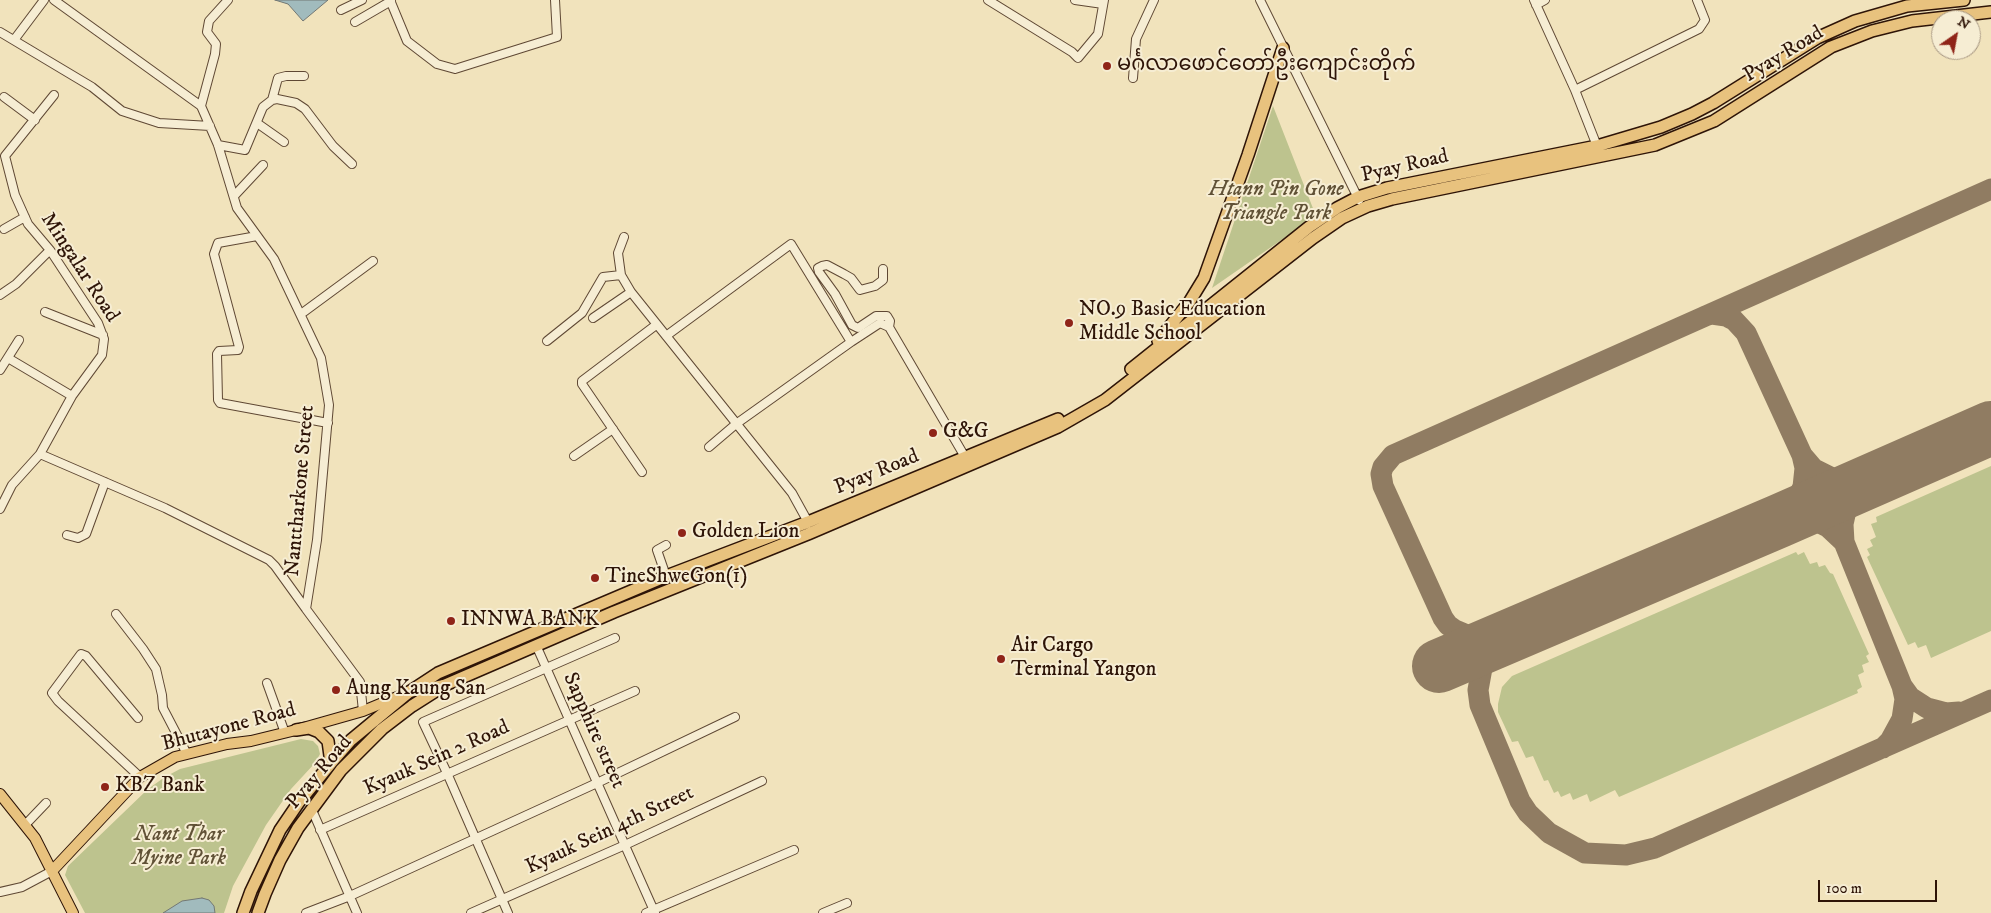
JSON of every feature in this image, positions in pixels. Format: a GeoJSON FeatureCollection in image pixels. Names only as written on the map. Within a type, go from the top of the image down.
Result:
{"type":"FeatureCollection","features":[{"type":"Feature","properties":{"kind":"highway","name":"Pyay Road"},"geometry":{"type":"LineString","coordinates":[[258,913],[280,860],[298,828],[341,770],[378,725],[409,692],[438,672],[666,576],[808,522],[1075,410],[1101,393],[1141,362],[1309,227],[1336,208],[1358,198],[1387,188],[1597,146],[1661,127],[1692,114],[1818,38],[1856,21],[1907,6],[1964,0]]}},
{"type":"Feature","properties":{"kind":"highway"},"geometry":{"type":"LineString","coordinates":[[1988,0],[1990,12]]}},
{"type":"Feature","properties":{"kind":"highway","name":"Pyay Road"},"geometry":{"type":"LineString","coordinates":[[243,913],[254,883],[280,830],[299,802],[351,740],[445,685],[614,612],[817,530],[1066,423],[1105,400],[1342,218],[1392,198],[1655,145],[1714,122],[1831,46],[1872,31],[1912,21],[1990,12]]}},
{"type":"Feature","properties":{"kind":"highway"},"geometry":{"type":"LineString","coordinates":[[1141,362],[1190,301],[1204,278],[1248,155],[1283,48]]}},
{"type":"Feature","properties":{"kind":"highway"},"geometry":{"type":"LineString","coordinates":[[290,731],[310,728],[319,732],[328,741],[331,763],[341,770]]}},
{"type":"Feature","properties":{"kind":"main road","name":"Pyay Road"},"geometry":{"type":"LineString","coordinates":[[409,692],[445,685]]}},
{"type":"Feature","properties":{"kind":"main road","name":"Bhutayone Road"},"geometry":{"type":"LineString","coordinates":[[52,871],[140,776],[176,757],[290,731],[365,710],[409,692]]}},
{"type":"Feature","properties":{"kind":"main road"},"geometry":{"type":"LineString","coordinates":[[365,710],[378,725]]}},
{"type":"Feature","properties":{"kind":"main road"},"geometry":{"type":"LineString","coordinates":[[0,794],[35,838],[73,913]]}},
{"type":"Feature","properties":{"kind":"street"},"geometry":{"type":"LineString","coordinates":[[14,40],[44,0]]}},
{"type":"Feature","properties":{"kind":"street"},"geometry":{"type":"LineString","coordinates":[[54,0],[201,106],[216,44],[207,32],[209,20],[228,0]]}},
{"type":"Feature","properties":{"kind":"street"},"geometry":{"type":"LineString","coordinates":[[341,10],[362,0]]}},
{"type":"Feature","properties":{"kind":"street"},"geometry":{"type":"LineString","coordinates":[[355,22],[391,1],[407,41],[437,64],[455,69],[557,37],[554,0]]}},
{"type":"Feature","properties":{"kind":"street"},"geometry":{"type":"LineString","coordinates":[[988,0],[1072,52],[1078,58],[1098,34],[1104,2],[1076,0]]}},
{"type":"Feature","properties":{"kind":"street"},"geometry":{"type":"LineString","coordinates":[[1133,78],[1136,39],[1154,0]]}},
{"type":"Feature","properties":{"kind":"street"},"geometry":{"type":"LineString","coordinates":[[1260,0],[1363,208]]}},
{"type":"Feature","properties":{"kind":"street"},"geometry":{"type":"LineString","coordinates":[[1545,0],[1535,2],[1575,90],[1597,146]]}},
{"type":"Feature","properties":{"kind":"street"},"geometry":{"type":"LineString","coordinates":[[1575,90],[1699,29],[1705,20],[1698,0]]}},
{"type":"Feature","properties":{"kind":"street"},"geometry":{"type":"LineString","coordinates":[[0,32],[92,87],[122,110],[159,123],[210,126]]}},
{"type":"Feature","properties":{"kind":"street"},"geometry":{"type":"LineString","coordinates":[[272,100],[278,78],[304,76]]}},
{"type":"Feature","properties":{"kind":"street","name":"Mingalar Road"},"geometry":{"type":"LineString","coordinates":[[0,509],[12,485],[40,454],[72,396],[102,355],[104,339],[98,323],[50,250],[28,224],[15,195],[5,156],[54,95]]}},
{"type":"Feature","properties":{"kind":"street"},"geometry":{"type":"LineString","coordinates":[[4,97],[35,120]]}},
{"type":"Feature","properties":{"kind":"street"},"geometry":{"type":"LineString","coordinates":[[218,145],[245,150],[263,107],[272,100],[277,99],[296,103],[305,108],[333,146],[352,164]]}},
{"type":"Feature","properties":{"kind":"street","name":"Nanttharkone Street"},"geometry":{"type":"LineString","coordinates":[[201,106],[218,145],[237,208],[274,259],[321,358],[329,405],[328,423],[317,540],[306,609],[360,682],[365,710]]}},
{"type":"Feature","properties":{"kind":"street"},"geometry":{"type":"LineString","coordinates":[[257,123],[284,142]]}},
{"type":"Feature","properties":{"kind":"street"},"geometry":{"type":"LineString","coordinates":[[234,196],[263,165]]}},
{"type":"Feature","properties":{"kind":"street"},"geometry":{"type":"LineString","coordinates":[[4,229],[25,217]]}},
{"type":"Feature","properties":{"kind":"street"},"geometry":{"type":"LineString","coordinates":[[258,236],[218,243],[214,254],[239,348],[238,350],[219,352],[217,354],[218,400],[220,403],[328,423]]}},
{"type":"Feature","properties":{"kind":"street"},"geometry":{"type":"LineString","coordinates":[[624,237],[618,253],[620,275],[656,324],[792,493],[808,522]]}},
{"type":"Feature","properties":{"kind":"street"},"geometry":{"type":"LineString","coordinates":[[666,336],[791,244],[851,342]]}},
{"type":"Feature","properties":{"kind":"street"},"geometry":{"type":"LineString","coordinates":[[0,295],[16,284],[50,250]]}},
{"type":"Feature","properties":{"kind":"street"},"geometry":{"type":"LineString","coordinates":[[301,314],[373,261]]}},
{"type":"Feature","properties":{"kind":"street"},"geometry":{"type":"LineString","coordinates":[[883,269],[883,280],[875,286],[860,290],[851,278],[828,265],[818,268],[852,325],[858,328],[876,316],[887,316],[890,321],[890,327],[965,457]]}},
{"type":"Feature","properties":{"kind":"street"},"geometry":{"type":"LineString","coordinates":[[547,341],[582,313],[603,277],[620,275]]}},
{"type":"Feature","properties":{"kind":"street"},"geometry":{"type":"LineString","coordinates":[[593,318],[631,292]]}},
{"type":"Feature","properties":{"kind":"street"},"geometry":{"type":"LineString","coordinates":[[45,312],[102,335]]}},
{"type":"Feature","properties":{"kind":"street"},"geometry":{"type":"LineString","coordinates":[[642,472],[582,384],[582,381],[656,324]]}},
{"type":"Feature","properties":{"kind":"street"},"geometry":{"type":"LineString","coordinates":[[709,447],[736,424],[851,342],[880,324],[890,327]]}},
{"type":"Feature","properties":{"kind":"street"},"geometry":{"type":"LineString","coordinates":[[0,370],[19,340]]}},
{"type":"Feature","properties":{"kind":"street"},"geometry":{"type":"LineString","coordinates":[[8,358],[72,396]]}},
{"type":"Feature","properties":{"kind":"street"},"geometry":{"type":"LineString","coordinates":[[574,456],[613,429]]}},
{"type":"Feature","properties":{"kind":"street"},"geometry":{"type":"LineString","coordinates":[[40,454],[166,508],[269,560],[306,609]]}},
{"type":"Feature","properties":{"kind":"street"},"geometry":{"type":"LineString","coordinates":[[67,535],[78,538],[86,534],[90,518],[105,482]]}},
{"type":"Feature","properties":{"kind":"street"},"geometry":{"type":"LineString","coordinates":[[666,545],[657,550],[666,576]]}},
{"type":"Feature","properties":{"kind":"street"},"geometry":{"type":"LineString","coordinates":[[116,614],[156,669],[163,708],[187,754]]}},
{"type":"Feature","properties":{"kind":"street"},"geometry":{"type":"LineString","coordinates":[[508,913],[448,773],[423,722],[615,638]]}},
{"type":"Feature","properties":{"kind":"street","name":"Sapphire street"},"geometry":{"type":"LineString","coordinates":[[536,646],[625,845],[652,912]]}},
{"type":"Feature","properties":{"kind":"street"},"geometry":{"type":"LineString","coordinates":[[138,718],[86,656],[81,654],[52,693],[58,701],[140,776]]}},
{"type":"Feature","properties":{"kind":"street"},"geometry":{"type":"LineString","coordinates":[[267,683],[290,731]]}},
{"type":"Feature","properties":{"kind":"street","name":"Kyauk Sein 2 Road"},"geometry":{"type":"LineString","coordinates":[[320,830],[635,691]]}},
{"type":"Feature","properties":{"kind":"street"},"geometry":{"type":"LineString","coordinates":[[306,913],[350,896],[597,783],[735,717]]}},
{"type":"Feature","properties":{"kind":"street","name":"Kyauk Sein 4th Street"},"geometry":{"type":"LineString","coordinates":[[472,913],[625,845],[762,780]]}},
{"type":"Feature","properties":{"kind":"street"},"geometry":{"type":"LineString","coordinates":[[25,825],[46,803]]}},
{"type":"Feature","properties":{"kind":"street"},"geometry":{"type":"LineString","coordinates":[[312,810],[358,913]]}},
{"type":"Feature","properties":{"kind":"street"},"geometry":{"type":"LineString","coordinates":[[652,912],[794,850]]}},
{"type":"Feature","properties":{"kind":"street"},"geometry":{"type":"LineString","coordinates":[[0,892],[22,887],[52,871]]}},
{"type":"Feature","properties":{"kind":"street"},"geometry":{"type":"LineString","coordinates":[[823,913],[847,903]]}},
{"type":"Feature","properties":{"kind":"green space","name":"Htann Pin Gone Triangle Park"},"geometry":{"type":"Polygon","coordinates":[[[1273,106],[1316,216],[1212,288],[1273,106]]]}},
{"type":"Feature","properties":{"kind":"green space"},"geometry":{"type":"Polygon","coordinates":[[[1991,466],[1991,631],[1931,658],[1926,645],[1918,648],[1915,642],[1908,645],[1867,557],[1870,555],[1867,549],[1873,546],[1870,540],[1876,537],[1871,524],[1877,522],[1876,517],[1991,466]]]}},
{"type":"Feature","properties":{"kind":"green space"},"geometry":{"type":"Polygon","coordinates":[[[1796,552],[1798,555],[1804,552],[1810,564],[1817,562],[1819,567],[1825,565],[1830,573],[1833,574],[1869,654],[1866,656],[1869,662],[1862,665],[1864,672],[1858,675],[1862,687],[1857,690],[1858,693],[1619,797],[1615,790],[1590,802],[1587,794],[1573,800],[1570,793],[1561,797],[1558,791],[1554,793],[1548,780],[1544,781],[1533,756],[1526,758],[1518,741],[1512,742],[1498,712],[1498,704],[1502,687],[1512,676],[1796,552]]]}},
{"type":"Feature","properties":{"kind":"green space","name":"Nant Thar Myine Park"},"geometry":{"type":"Polygon","coordinates":[[[301,739],[313,741],[318,746],[320,754],[315,763],[291,789],[266,825],[233,886],[224,913],[85,913],[65,875],[68,866],[148,789],[180,769],[301,739]]]}},
{"type":"Feature","properties":{"kind":"water"},"geometry":{"type":"Polygon","coordinates":[[[275,0],[328,0],[303,21],[288,4],[275,0]]]}},
{"type":"Feature","properties":{"kind":"water"},"geometry":{"type":"Polygon","coordinates":[[[202,898],[209,900],[214,906],[215,913],[163,913],[182,901],[202,898]]]}},
{"type":"Feature","properties":{"kind":"taxiway"},"geometry":{"type":"LineString","coordinates":[[1501,639],[1474,638],[1455,630],[1443,618],[1383,486],[1381,474],[1383,467],[1393,455],[1991,189]]}},
{"type":"Feature","properties":{"kind":"taxiway"},"geometry":{"type":"LineString","coordinates":[[1705,316],[1712,314],[1726,316],[1734,320],[1746,333],[1802,455],[1805,468],[1803,487],[1791,511],[1779,521]]}},
{"type":"Feature","properties":{"kind":"taxiway"},"geometry":{"type":"LineString","coordinates":[[1802,455],[1814,469],[1836,480],[1852,483],[1869,482]]}},
{"type":"Feature","properties":{"kind":"taxiway"},"geometry":{"type":"LineString","coordinates":[[1844,542],[1843,524],[1847,506],[1859,489],[1869,482]]}},
{"type":"Feature","properties":{"kind":"taxiway"},"geometry":{"type":"LineString","coordinates":[[1781,520],[1798,518],[1814,520],[1828,527],[1844,542],[1902,686],[1905,699],[1902,719],[1890,741],[1883,748]]}},
{"type":"Feature","properties":{"kind":"taxiway"},"geometry":{"type":"LineString","coordinates":[[1501,639],[1486,657],[1482,668],[1478,690],[1480,705],[1520,801],[1528,813],[1549,833],[1585,853],[1626,855],[1655,848],[1991,700]]}},
{"type":"Feature","properties":{"kind":"taxiway"},"geometry":{"type":"LineString","coordinates":[[1902,686],[1910,697],[1927,708],[1946,713],[1959,712]]}},
{"type":"Feature","properties":{"kind":"runway"},"geometry":{"type":"LineString","coordinates":[[1439,666],[1991,428]]}},
{"type":"Feature","properties":{"kind":"place","name":"မင်္ဂလာဖောင်တော်ဦးကျောင်းတိုက်"},"geometry":{"type":"Point","coordinates":[1107,66]}},
{"type":"Feature","properties":{"kind":"place","name":"NO.9 Basic Education Middle School"},"geometry":{"type":"Point","coordinates":[1069,323]}},
{"type":"Feature","properties":{"kind":"place","name":"G&G"},"geometry":{"type":"Point","coordinates":[933,433]}},
{"type":"Feature","properties":{"kind":"place","name":"Golden Lion"},"geometry":{"type":"Point","coordinates":[682,533]}},
{"type":"Feature","properties":{"kind":"place","name":"TineShweGon(1)"},"geometry":{"type":"Point","coordinates":[595,578]}},
{"type":"Feature","properties":{"kind":"place","name":"INNWA BANK"},"geometry":{"type":"Point","coordinates":[451,621]}},
{"type":"Feature","properties":{"kind":"place","name":"Air Cargo Terminal Yangon"},"geometry":{"type":"Point","coordinates":[1001,659]}},
{"type":"Feature","properties":{"kind":"place","name":"Aung Kaung San"},"geometry":{"type":"Point","coordinates":[336,690]}},
{"type":"Feature","properties":{"kind":"place","name":"KBZ Bank"},"geometry":{"type":"Point","coordinates":[105,787]}}]}
